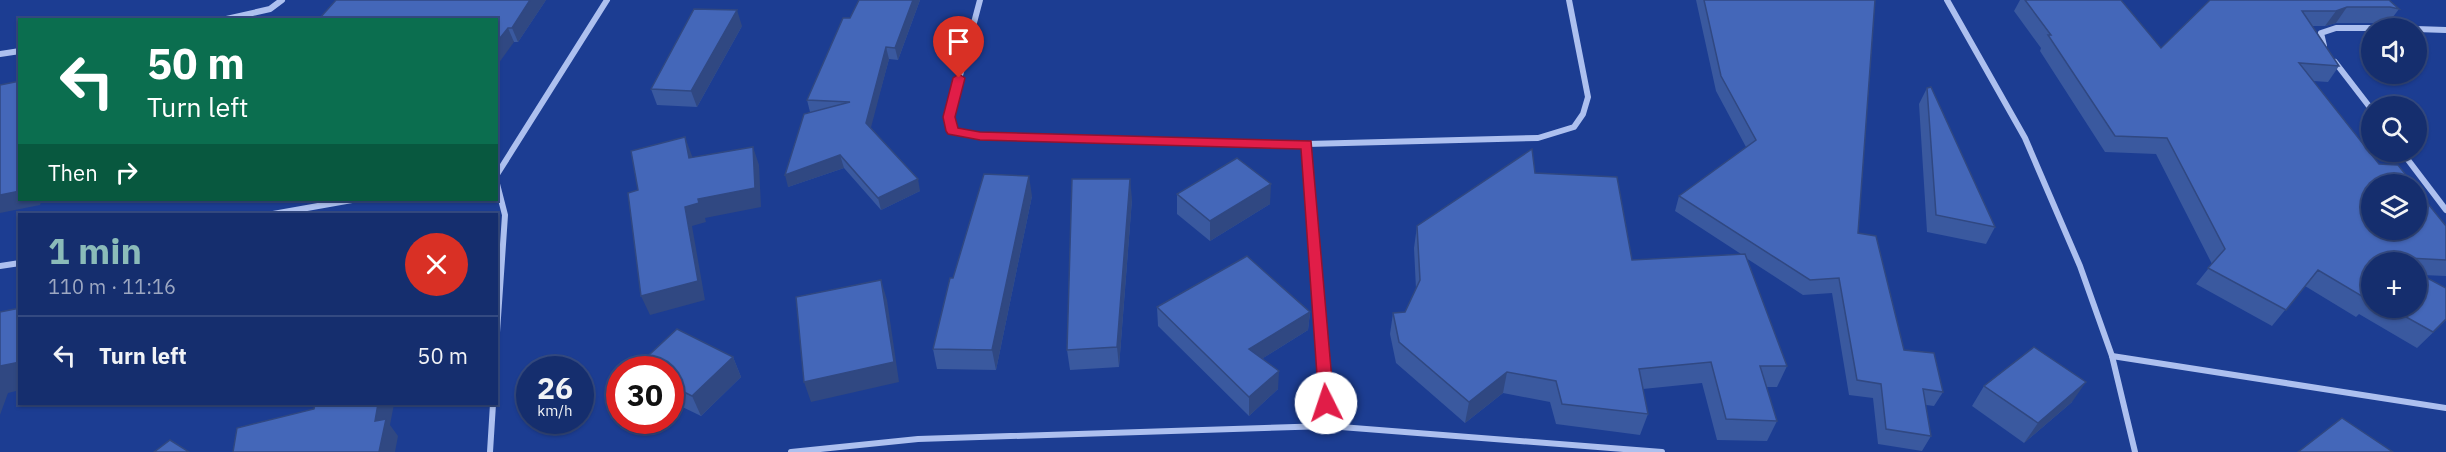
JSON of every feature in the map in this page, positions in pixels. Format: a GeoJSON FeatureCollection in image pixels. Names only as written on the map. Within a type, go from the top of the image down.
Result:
{"type":"FeatureCollection","features":[{"type":"Feature","properties":{"kind":"street"},"geometry":{"type":"LineString","coordinates":[[231,18],[270,9],[282,0]]}},
{"type":"Feature","properties":{"kind":"street"},"geometry":{"type":"LineString","coordinates":[[498,175],[607,0]]}},
{"type":"Feature","properties":{"kind":"street"},"geometry":{"type":"LineString","coordinates":[[980,0],[949,117],[952,131],[980,136],[1307,144],[1538,138],[1574,127],[1583,114],[1588,97],[1569,0]]}},
{"type":"Feature","properties":{"kind":"street"},"geometry":{"type":"LineString","coordinates":[[1947,0],[2025,138],[2080,266],[2112,356],[2135,452]]}},
{"type":"Feature","properties":{"kind":"street"},"geometry":{"type":"LineString","coordinates":[[2361,28],[2336,28],[2321,33],[2322,44],[2361,96]]}},
{"type":"Feature","properties":{"kind":"street"},"geometry":{"type":"LineString","coordinates":[[2427,29],[2446,30]]}},
{"type":"Feature","properties":{"kind":"street"},"geometry":{"type":"LineString","coordinates":[[0,54],[18,51]]}},
{"type":"Feature","properties":{"kind":"street"},"geometry":{"type":"LineString","coordinates":[[1307,144],[1328,426]]}},
{"type":"Feature","properties":{"kind":"street"},"geometry":{"type":"LineString","coordinates":[[2410,162],[2446,210]]}},
{"type":"Feature","properties":{"kind":"street"},"geometry":{"type":"LineString","coordinates":[[498,186],[505,215],[498,317]]}},
{"type":"Feature","properties":{"kind":"street"},"geometry":{"type":"LineString","coordinates":[[279,213],[346,201]]}},
{"type":"Feature","properties":{"kind":"street"},"geometry":{"type":"LineString","coordinates":[[0,266],[18,263]]}},
{"type":"Feature","properties":{"kind":"street"},"geometry":{"type":"LineString","coordinates":[[2112,356],[2446,408]]}},
{"type":"Feature","properties":{"kind":"street"},"geometry":{"type":"LineString","coordinates":[[490,452],[493,405]]}},
{"type":"Feature","properties":{"kind":"street"},"geometry":{"type":"LineString","coordinates":[[791,452],[918,439],[1328,426],[1662,452]]}},
{"type":"Feature","properties":{"kind":"building"},"geometry":{"type":"Polygon","coordinates":[[[336,0],[530,0],[512,28],[508,28],[498,40],[498,18],[320,18],[336,0]]]}},
{"type":"Feature","properties":{"kind":"building"},"geometry":{"type":"Polygon","coordinates":[[[859,0],[913,0],[895,48],[886,47],[866,123],[918,179],[878,198],[840,155],[785,175],[804,114],[850,102],[807,100],[843,18],[850,18],[859,0]]]}},
{"type":"Feature","properties":{"kind":"building"},"geometry":{"type":"Polygon","coordinates":[[[1704,0],[1875,0],[1858,233],[1876,236],[1904,350],[1934,353],[1943,392],[1923,389],[1931,436],[1886,429],[1881,384],[1857,380],[1839,278],[1810,280],[1679,196],[1756,140],[1721,76],[1704,0]]]}},
{"type":"Feature","properties":{"kind":"building"},"geometry":{"type":"Polygon","coordinates":[[[2025,0],[2121,0],[2161,48],[2210,0],[2389,0],[2399,9],[2347,7],[2336,11],[2302,11],[2339,66],[2299,63],[2361,141],[2361,162],[2398,165],[2405,174],[2361,174],[2361,240],[2427,240],[2427,203],[2446,226],[2446,260],[2427,259],[2427,252],[2361,252],[2361,296],[2318,270],[2286,310],[2208,268],[2225,249],[2167,138],[2115,136],[2048,35],[2051,35],[2025,0]]]}},
{"type":"Feature","properties":{"kind":"building"},"geometry":{"type":"Polygon","coordinates":[[[694,9],[737,10],[691,91],[651,89],[694,9]]]}},
{"type":"Feature","properties":{"kind":"building"},"geometry":{"type":"Polygon","coordinates":[[[18,81],[18,191],[0,195],[0,85],[18,81]]]}},
{"type":"Feature","properties":{"kind":"building"},"geometry":{"type":"Polygon","coordinates":[[[1931,87],[1995,227],[1936,215],[1927,88],[1931,87]]]}},
{"type":"Feature","properties":{"kind":"building"},"geometry":{"type":"Polygon","coordinates":[[[685,137],[689,158],[753,147],[755,188],[698,199],[699,203],[685,207],[698,281],[641,296],[628,193],[638,190],[631,151],[685,137]]]}},
{"type":"Feature","properties":{"kind":"building"},"geometry":{"type":"Polygon","coordinates":[[[1532,149],[1535,173],[1617,177],[1632,260],[1745,254],[1787,366],[1760,366],[1777,421],[1726,419],[1711,362],[1639,369],[1648,414],[1562,404],[1556,381],[1507,372],[1469,402],[1399,342],[1393,313],[1405,312],[1420,280],[1417,226],[1532,149]]]}},
{"type":"Feature","properties":{"kind":"building"},"geometry":{"type":"Polygon","coordinates":[[[1237,158],[1271,184],[1210,221],[1177,194],[1237,158]]]}},
{"type":"Feature","properties":{"kind":"building"},"geometry":{"type":"Polygon","coordinates":[[[984,174],[1029,176],[992,350],[933,349],[950,278],[953,278],[984,174]]]}},
{"type":"Feature","properties":{"kind":"building"},"geometry":{"type":"Polygon","coordinates":[[[1072,179],[1130,179],[1117,347],[1067,350],[1072,179]]]}},
{"type":"Feature","properties":{"kind":"building"},"geometry":{"type":"Polygon","coordinates":[[[1247,256],[1310,312],[1249,349],[1279,371],[1249,397],[1157,307],[1247,256]]]}},
{"type":"Feature","properties":{"kind":"building"},"geometry":{"type":"Polygon","coordinates":[[[2427,278],[2446,288],[2446,319],[2433,332],[2408,318],[2427,318],[2427,278]]]}},
{"type":"Feature","properties":{"kind":"building"},"geometry":{"type":"Polygon","coordinates":[[[881,280],[894,362],[804,382],[796,297],[881,280]]]}},
{"type":"Feature","properties":{"kind":"building"},"geometry":{"type":"Polygon","coordinates":[[[18,308],[18,362],[0,366],[0,312],[18,308]]]}},
{"type":"Feature","properties":{"kind":"building"},"geometry":{"type":"Polygon","coordinates":[[[677,329],[733,357],[692,396],[684,392],[684,356],[648,356],[677,329]]]}},
{"type":"Feature","properties":{"kind":"building"},"geometry":{"type":"Polygon","coordinates":[[[2034,347],[2086,382],[2038,423],[1984,386],[2034,347]]]}},
{"type":"Feature","properties":{"kind":"building"},"geometry":{"type":"Polygon","coordinates":[[[315,405],[378,405],[375,421],[386,419],[379,452],[233,452],[237,428],[314,409],[315,405]]]}},
{"type":"Feature","properties":{"kind":"building"},"geometry":{"type":"Polygon","coordinates":[[[2342,418],[2393,452],[2298,452],[2342,418]]]}},
{"type":"Feature","properties":{"kind":"building"},"geometry":{"type":"Polygon","coordinates":[[[170,440],[189,452],[154,452],[170,440]]]}},
{"type":"Feature","properties":{"kind":"route"},"geometry":{"type":"LineString","coordinates":[[959,78],[949,117],[952,131],[980,136],[1307,144],[1326,403]]}}]}
